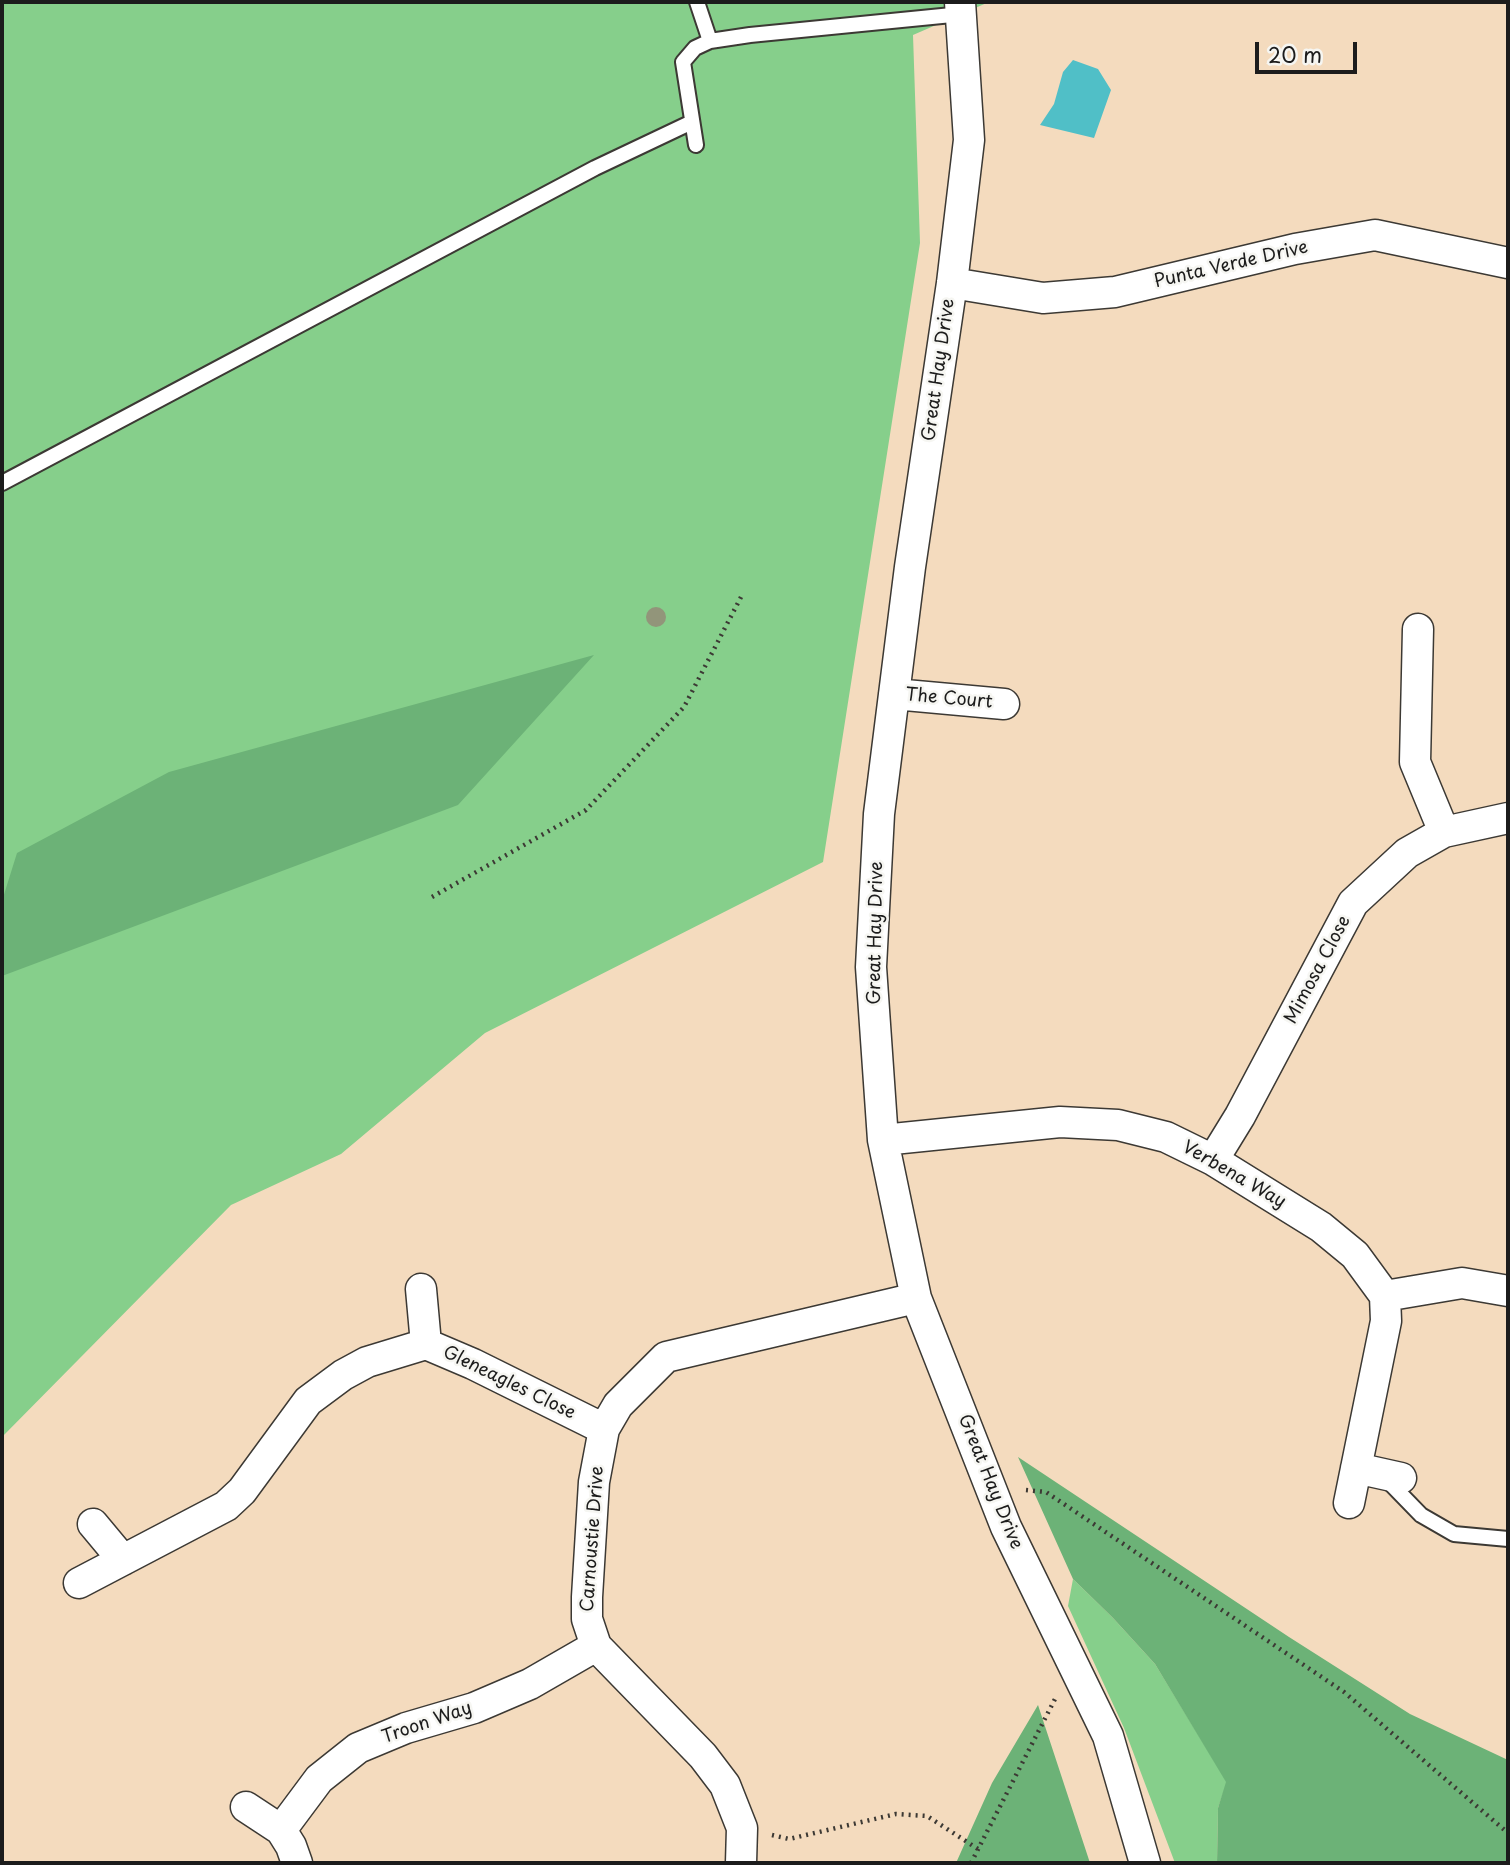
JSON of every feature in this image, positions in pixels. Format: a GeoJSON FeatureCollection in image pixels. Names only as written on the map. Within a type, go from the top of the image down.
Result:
{"type":"FeatureCollection","features":[{"type":"Feature","properties":{"kind":"street","name":"Great Hay Drive"},"geometry":{"type":"LineString","coordinates":[[961,8],[969,140],[879,814],[871,967],[883,1139],[916,1298],[1006,1527],[1108,1736],[1145,1863]]}},
{"type":"Feature","properties":{"kind":"street","name":"Punta Verde Drive"},"geometry":{"type":"LineString","coordinates":[[952,283],[1043,298],[1115,292],[1294,249],[1376,234],[1508,263]]}},
{"type":"Feature","properties":{"kind":"street"},"geometry":{"type":"LineString","coordinates":[[1418,629],[1415,762],[1444,832]]}},
{"type":"Feature","properties":{"kind":"street","name":"The Court"},"geometry":{"type":"LineString","coordinates":[[894,694],[1004,704]]}},
{"type":"Feature","properties":{"kind":"street","name":"Mimosa Close"},"geometry":{"type":"LineString","coordinates":[[1213,1160],[1259,1081],[1353,903],[1407,853],[1444,832],[1508,818]]}},
{"type":"Feature","properties":{"kind":"street","name":"Verbena Way"},"geometry":{"type":"LineString","coordinates":[[883,1139],[1060,1122],[1118,1125],[1166,1137],[1213,1160],[1321,1227],[1355,1255],[1385,1296]]}},
{"type":"Feature","properties":{"kind":"street"},"geometry":{"type":"LineString","coordinates":[[1349,1503],[1379,1473],[1385,1296],[1462,1283],[1508,1291]]}},
{"type":"Feature","properties":{"kind":"street"},"geometry":{"type":"LineString","coordinates":[[421,1289],[426,1344]]}},
{"type":"Feature","properties":{"kind":"street","name":"Carnoustie Drive"},"geometry":{"type":"LineString","coordinates":[[741,1863],[741,1828],[725,1785],[703,1756],[596,1646],[587,1619],[594,1482],[604,1429],[618,1405],[667,1357],[916,1298]]}},
{"type":"Feature","properties":{"kind":"street","name":"Gleneagles Close"},"geometry":{"type":"LineString","coordinates":[[79,1583],[226,1506],[242,1491],[308,1401],[343,1375],[367,1362],[426,1344],[473,1364],[604,1429]]}},
{"type":"Feature","properties":{"kind":"street"},"geometry":{"type":"LineString","coordinates":[[93,1524],[123,1560]]}},
{"type":"Feature","properties":{"kind":"street","name":"Troon Way"},"geometry":{"type":"LineString","coordinates":[[281,1830],[319,1779],[358,1748],[530,1684],[596,1646]]}},
{"type":"Feature","properties":{"kind":"street"},"geometry":{"type":"LineString","coordinates":[[246,1807],[281,1830],[297,1863]]}},
{"type":"Feature","properties":{"kind":"lane"},"geometry":{"type":"LineString","coordinates":[[697,2],[709,41]]}},
{"type":"Feature","properties":{"kind":"lane"},"geometry":{"type":"LineString","coordinates":[[696,145],[683,62],[695,48],[709,41],[961,8]]}},
{"type":"Feature","properties":{"kind":"lane"},"geometry":{"type":"LineString","coordinates":[[2,483],[582,175],[692,122]]}},
{"type":"Feature","properties":{"kind":"lane"},"geometry":{"type":"LineString","coordinates":[[1379,1473],[1421,1515],[1454,1534],[1508,1539]]}},
{"type":"Feature","properties":{"kind":"path"},"geometry":{"type":"LineString","coordinates":[[432,897],[586,810],[684,707],[741,597]]}},
{"type":"Feature","properties":{"kind":"path"},"geometry":{"type":"LineString","coordinates":[[990,1486],[1046,1492],[1142,1555],[1343,1692],[1508,1833]]}},
{"type":"Feature","properties":{"kind":"path"},"geometry":{"type":"LineString","coordinates":[[971,1863],[1072,1664]]}},
{"type":"Feature","properties":{"kind":"path"},"geometry":{"type":"LineString","coordinates":[[741,1828],[789,1839],[896,1814],[927,1816],[978,1849]]}},
{"type":"Feature","properties":{"kind":"green space"},"geometry":{"type":"Polygon","coordinates":[[[2,2],[989,2],[913,35],[920,243],[823,862],[485,1033],[341,1154],[231,1205],[2,1437],[2,2]]]}},
{"type":"Feature","properties":{"kind":"green space"},"geometry":{"type":"Polygon","coordinates":[[[594,655],[458,805],[2,976],[2,901],[17,853],[169,772],[594,655]]]}},
{"type":"Feature","properties":{"kind":"green space"},"geometry":{"type":"Polygon","coordinates":[[[1018,1457],[1410,1714],[1508,1760],[1508,1863],[1217,1863],[1218,1808],[1226,1782],[1155,1664],[1073,1579],[1018,1457]]]}},
{"type":"Feature","properties":{"kind":"green space"},"geometry":{"type":"Polygon","coordinates":[[[1073,1579],[1155,1664],[1227,1782],[1218,1808],[1217,1863],[1175,1863],[1124,1728],[1068,1606],[1073,1579]]]}},
{"type":"Feature","properties":{"kind":"green space"},"geometry":{"type":"Polygon","coordinates":[[[1038,1705],[1090,1863],[956,1863],[992,1783],[1038,1705]]]}},
{"type":"Feature","properties":{"kind":"water"},"geometry":{"type":"Polygon","coordinates":[[[1073,60],[1098,69],[1111,90],[1094,138],[1040,125],[1054,104],[1063,72],[1073,60]]]}}]}
